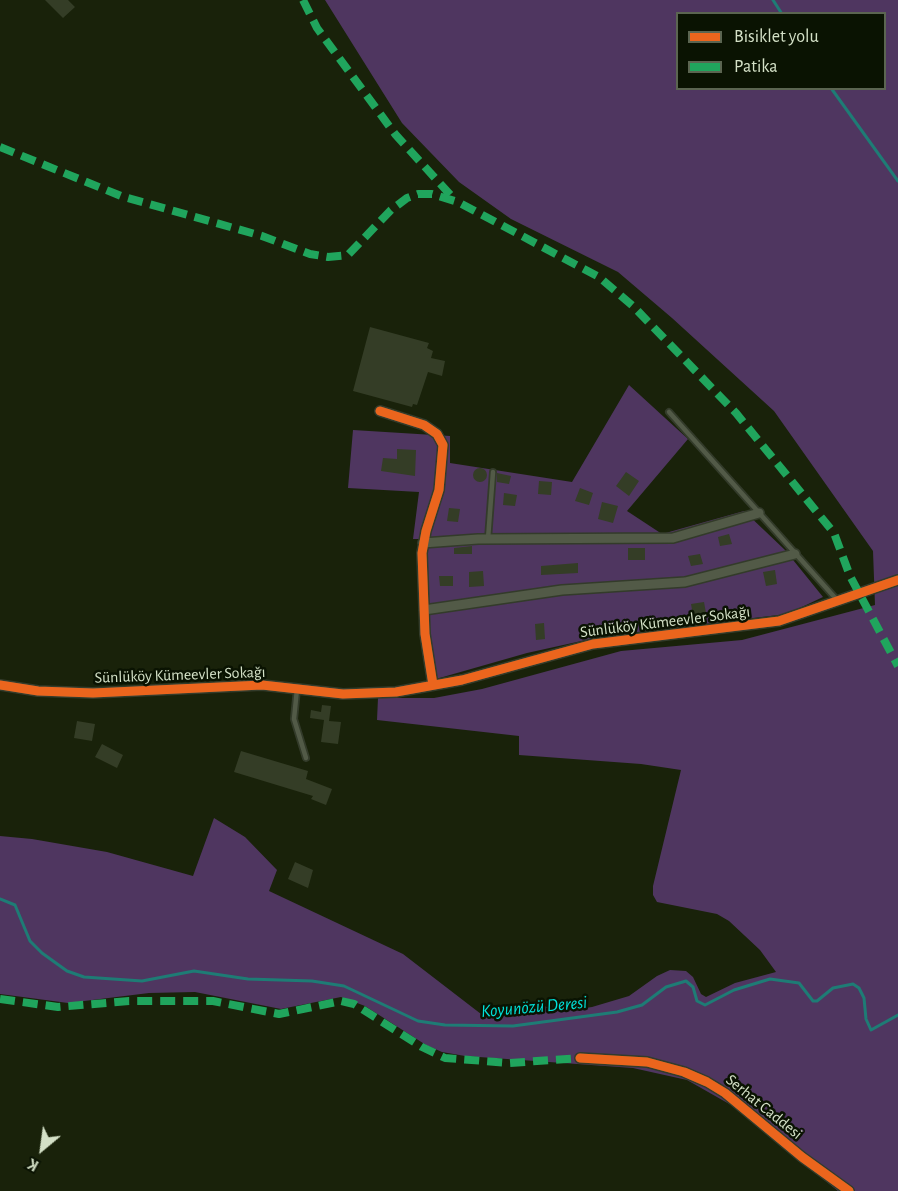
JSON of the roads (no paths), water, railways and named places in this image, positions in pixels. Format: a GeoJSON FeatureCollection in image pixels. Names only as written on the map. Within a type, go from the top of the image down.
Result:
{"type":"FeatureCollection","features":[{"type":"Feature","properties":{"kind":"street"},"geometry":{"type":"LineString","coordinates":[[380,411],[424,425],[437,434],[443,445],[439,490],[423,543],[423,610],[433,685]]}},
{"type":"Feature","properties":{"kind":"street"},"geometry":{"type":"LineString","coordinates":[[423,543],[488,538],[673,538],[759,513]]}},
{"type":"Feature","properties":{"kind":"street"},"geometry":{"type":"LineString","coordinates":[[423,610],[562,590],[685,582],[795,554]]}},
{"type":"Feature","properties":{"kind":"street","name":"Sünlüköy Kümeevler Sokağı"},"geometry":{"type":"LineString","coordinates":[[0,685],[38,691],[93,693],[262,685],[369,694],[462,680],[593,644],[759,624],[838,602],[898,580]]}},
{"type":"Feature","properties":{"kind":"street","name":"Serhat Caddesi"},"geometry":{"type":"LineString","coordinates":[[580,1058],[647,1062],[674,1068],[707,1082],[725,1093],[802,1157],[849,1191]]}},
{"type":"Feature","properties":{"kind":"lane"},"geometry":{"type":"LineString","coordinates":[[669,412],[838,602]]}},
{"type":"Feature","properties":{"kind":"lane"},"geometry":{"type":"LineString","coordinates":[[488,538],[493,472]]}},
{"type":"Feature","properties":{"kind":"lane"},"geometry":{"type":"LineString","coordinates":[[297,689],[294,719],[306,758]]}},
{"type":"Feature","properties":{"kind":"waterway"},"geometry":{"type":"LineString","coordinates":[[773,0],[781,12]]}},
{"type":"Feature","properties":{"kind":"waterway"},"geometry":{"type":"LineString","coordinates":[[832,90],[898,181]]}},
{"type":"Feature","properties":{"kind":"waterway","name":"Koyunözü Deresi"},"geometry":{"type":"LineString","coordinates":[[0,899],[15,905],[30,941],[42,953],[67,971],[84,977],[142,981],[194,971],[248,979],[312,981],[344,986],[418,1021],[445,1025],[513,1026],[617,1012],[642,1005],[666,987],[686,981],[693,987],[697,1001],[705,1005],[734,990],[770,979],[799,983],[813,1001],[817,1001],[833,988],[853,984],[859,988],[864,998],[866,1019],[871,1030],[898,1015]]}}]}
